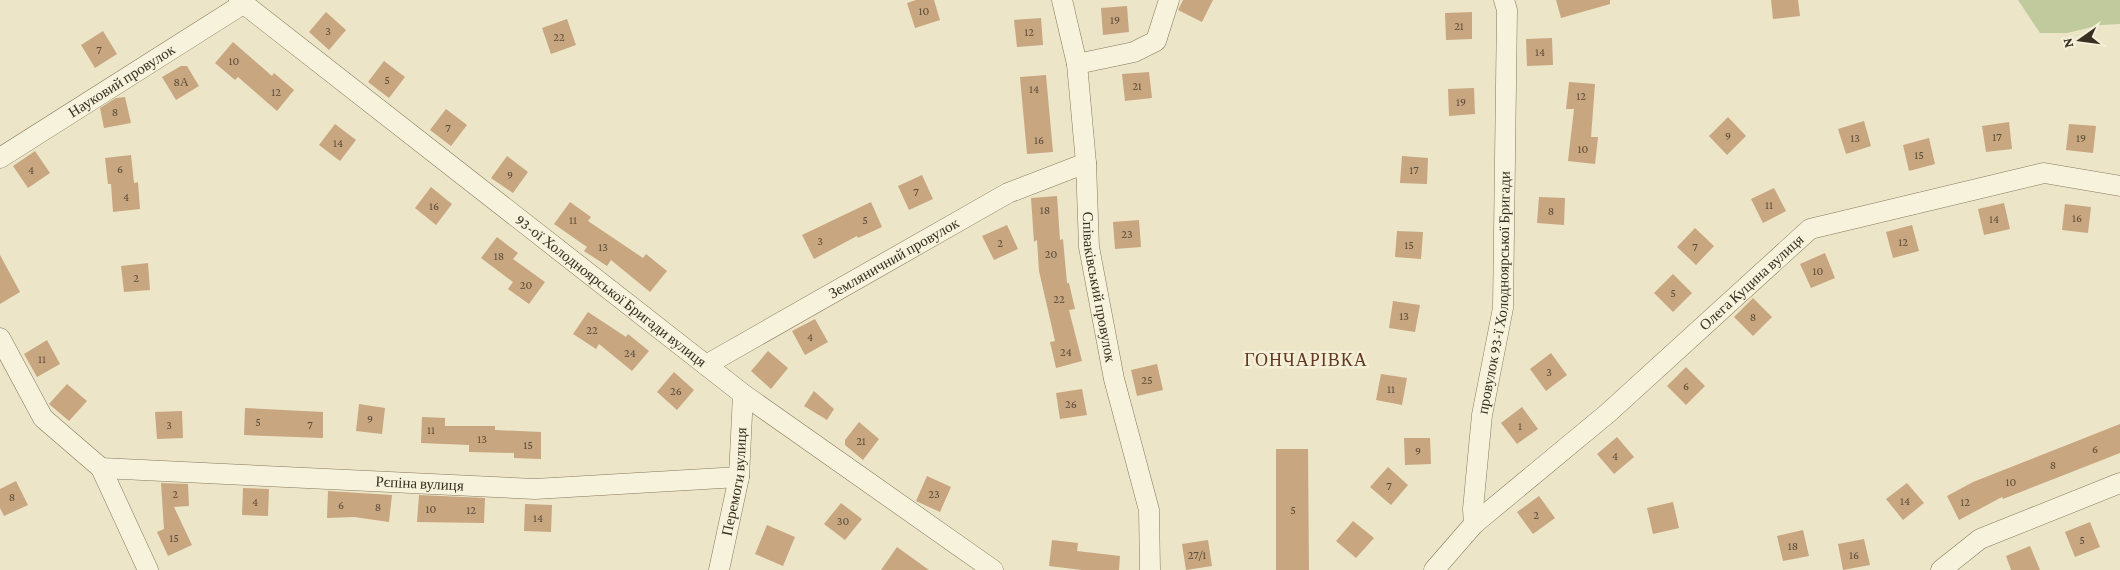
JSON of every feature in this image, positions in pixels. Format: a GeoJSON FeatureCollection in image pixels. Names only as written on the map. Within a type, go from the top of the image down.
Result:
{"type":"FeatureCollection","features":[{"type":"Feature","properties":{"kind":"street","name":"Співаківський провулок"},"geometry":{"type":"LineString","coordinates":[[1062,0],[1077,64],[1086,163],[1089,247],[1114,380],[1149,510],[1150,570]]}},
{"type":"Feature","properties":{"kind":"street"},"geometry":{"type":"LineString","coordinates":[[1077,64],[1134,52],[1156,41],[1169,0]]}},
{"type":"Feature","properties":{"kind":"street","name":"провулок 93-ї Холодноярської Бригади"},"geometry":{"type":"LineString","coordinates":[[1474,524],[1473,509],[1482,415],[1503,308],[1507,10],[1504,0]]}},
{"type":"Feature","properties":{"kind":"street","name":"Науковий провулок"},"geometry":{"type":"LineString","coordinates":[[0,158],[241,2]]}},
{"type":"Feature","properties":{"kind":"street","name":"93-ої Холодноярської Бригади вулиця"},"geometry":{"type":"LineString","coordinates":[[241,2],[743,394],[993,570]]}},
{"type":"Feature","properties":{"kind":"street","name":"Земляничний провулок"},"geometry":{"type":"LineString","coordinates":[[706,365],[1008,193],[1086,163]]}},
{"type":"Feature","properties":{"kind":"street","name":"Олега Куцина вулиця"},"geometry":{"type":"LineString","coordinates":[[1474,524],[1608,413],[1810,229],[2044,173],[2120,186]]}},
{"type":"Feature","properties":{"kind":"street"},"geometry":{"type":"LineString","coordinates":[[0,338],[42,418],[101,468],[148,570]]}},
{"type":"Feature","properties":{"kind":"street","name":"Перемоги вулиця"},"geometry":{"type":"LineString","coordinates":[[718,569],[739,477],[743,394]]}},
{"type":"Feature","properties":{"kind":"street","name":"Рєпіна вулиця"},"geometry":{"type":"LineString","coordinates":[[101,468],[535,489],[739,477]]}},
{"type":"Feature","properties":{"kind":"street"},"geometry":{"type":"LineString","coordinates":[[1941,570],[1980,539],[2120,483]]}},
{"type":"Feature","properties":{"kind":"street"},"geometry":{"type":"LineString","coordinates":[[1434,570],[1474,524]]}},
{"type":"Feature","properties":{"kind":"green space"},"geometry":{"type":"Polygon","coordinates":[[[2018,0],[2120,0],[2120,24],[2101,25],[2067,33],[2040,33],[2018,0]]]}},
{"type":"Feature","properties":{"kind":"building"},"geometry":{"type":"Polygon","coordinates":[[[916,0],[934,0],[940,20],[915,28],[907,3],[916,0]]]}},
{"type":"Feature","properties":{"kind":"building"},"geometry":{"type":"Polygon","coordinates":[[[1183,0],[1213,0],[1202,22],[1178,10],[1183,0]]]}},
{"type":"Feature","properties":{"kind":"building"},"geometry":{"type":"Polygon","coordinates":[[[1556,0],[1610,0],[1610,4],[1561,18],[1556,0]]]}},
{"type":"Feature","properties":{"kind":"building"},"geometry":{"type":"Polygon","coordinates":[[[1771,0],[1798,0],[1800,16],[1773,19],[1771,0]]]}},
{"type":"Feature","properties":{"kind":"building"},"geometry":{"type":"Polygon","coordinates":[[[1127,6],[1129,32],[1103,35],[1101,8],[1127,6]]]}},
{"type":"Feature","properties":{"kind":"building"},"geometry":{"type":"Polygon","coordinates":[[[326,12],[346,30],[329,50],[309,32],[326,12]]]}},
{"type":"Feature","properties":{"kind":"building"},"geometry":{"type":"Polygon","coordinates":[[[1472,12],[1472,39],[1446,40],[1445,13],[1472,12]]]}},
{"type":"Feature","properties":{"kind":"building"},"geometry":{"type":"Polygon","coordinates":[[[1041,18],[1043,45],[1017,47],[1014,20],[1041,18]]]}},
{"type":"Feature","properties":{"kind":"building"},"geometry":{"type":"Polygon","coordinates":[[[567,19],[576,45],[551,54],[542,28],[567,19]]]}},
{"type":"Feature","properties":{"kind":"building"},"geometry":{"type":"Polygon","coordinates":[[[103,31],[117,54],[95,68],[81,45],[103,31]]]}},
{"type":"Feature","properties":{"kind":"building"},"geometry":{"type":"Polygon","coordinates":[[[1552,38],[1553,65],[1527,66],[1526,39],[1552,38]]]}},
{"type":"Feature","properties":{"kind":"building"},"geometry":{"type":"Polygon","coordinates":[[[233,42],[272,76],[274,73],[294,90],[277,111],[238,77],[235,80],[215,63],[233,42]]]}},
{"type":"Feature","properties":{"kind":"building"},"geometry":{"type":"Polygon","coordinates":[[[384,61],[405,77],[389,98],[368,82],[384,61]]]}},
{"type":"Feature","properties":{"kind":"building"},"geometry":{"type":"Polygon","coordinates":[[[181,66],[187,66],[199,86],[176,100],[162,77],[181,66]]]}},
{"type":"Feature","properties":{"kind":"building"},"geometry":{"type":"Polygon","coordinates":[[[1149,72],[1152,98],[1125,101],[1122,74],[1149,72]]]}},
{"type":"Feature","properties":{"kind":"building"},"geometry":{"type":"Polygon","coordinates":[[[1046,75],[1053,152],[1027,154],[1020,77],[1046,75]]]}},
{"type":"Feature","properties":{"kind":"building"},"geometry":{"type":"Polygon","coordinates":[[[1569,82],[1595,84],[1591,137],[1598,137],[1595,164],[1568,161],[1574,109],[1566,109],[1569,82]]]}},
{"type":"Feature","properties":{"kind":"building"},"geometry":{"type":"Polygon","coordinates":[[[1474,88],[1475,114],[1449,116],[1448,89],[1474,88]]]}},
{"type":"Feature","properties":{"kind":"building"},"geometry":{"type":"Polygon","coordinates":[[[125,97],[131,123],[104,128],[100,108],[116,98],[125,97]]]}},
{"type":"Feature","properties":{"kind":"building"},"geometry":{"type":"Polygon","coordinates":[[[446,109],[467,125],[451,146],[430,130],[446,109]]]}},
{"type":"Feature","properties":{"kind":"building"},"geometry":{"type":"Polygon","coordinates":[[[1728,117],[1746,136],[1727,155],[1709,136],[1728,117]]]}},
{"type":"Feature","properties":{"kind":"building"},"geometry":{"type":"Polygon","coordinates":[[[1864,121],[1871,146],[1846,154],[1838,129],[1864,121]]]}},
{"type":"Feature","properties":{"kind":"building"},"geometry":{"type":"Polygon","coordinates":[[[2009,122],[2012,149],[1986,152],[1982,126],[2009,122]]]}},
{"type":"Feature","properties":{"kind":"building"},"geometry":{"type":"Polygon","coordinates":[[[335,124],[356,140],[340,161],[319,145],[335,124]]]}},
{"type":"Feature","properties":{"kind":"building"},"geometry":{"type":"Polygon","coordinates":[[[2069,124],[2096,126],[2093,153],[2066,150],[2069,124]]]}},
{"type":"Feature","properties":{"kind":"building"},"geometry":{"type":"Polygon","coordinates":[[[1929,138],[1935,164],[1909,171],[1903,145],[1929,138]]]}},
{"type":"Feature","properties":{"kind":"building"},"geometry":{"type":"Polygon","coordinates":[[[35,151],[50,173],[28,188],[13,166],[35,151]]]}},
{"type":"Feature","properties":{"kind":"building"},"geometry":{"type":"Polygon","coordinates":[[[131,155],[134,183],[138,182],[140,209],[113,212],[111,184],[108,184],[105,158],[131,155]]]}},
{"type":"Feature","properties":{"kind":"building"},"geometry":{"type":"Polygon","coordinates":[[[507,156],[528,172],[513,193],[491,178],[507,156]]]}},
{"type":"Feature","properties":{"kind":"building"},"geometry":{"type":"Polygon","coordinates":[[[1402,156],[1428,158],[1427,184],[1400,183],[1402,156]]]}},
{"type":"Feature","properties":{"kind":"building"},"geometry":{"type":"Polygon","coordinates":[[[922,175],[933,199],[909,210],[898,186],[922,175]]]}},
{"type":"Feature","properties":{"kind":"building"},"geometry":{"type":"Polygon","coordinates":[[[431,187],[452,204],[436,225],[415,208],[431,187]]]}},
{"type":"Feature","properties":{"kind":"building"},"geometry":{"type":"Polygon","coordinates":[[[1774,188],[1786,211],[1763,223],[1751,199],[1774,188]]]}},
{"type":"Feature","properties":{"kind":"building"},"geometry":{"type":"Polygon","coordinates":[[[1057,196],[1060,240],[1063,239],[1067,283],[1069,283],[1075,309],[1069,310],[1082,361],[1056,368],[1050,342],[1055,341],[1039,271],[1037,240],[1034,242],[1031,198],[1057,196]]]}},
{"type":"Feature","properties":{"kind":"building"},"geometry":{"type":"Polygon","coordinates":[[[1539,197],[1565,198],[1564,225],[1537,223],[1539,197]]]}},
{"type":"Feature","properties":{"kind":"building"},"geometry":{"type":"Polygon","coordinates":[[[570,202],[591,217],[588,221],[643,258],[646,254],[667,271],[650,292],[611,260],[607,266],[584,251],[587,247],[554,224],[570,202]]]}},
{"type":"Feature","properties":{"kind":"building"},"geometry":{"type":"Polygon","coordinates":[[[871,202],[882,227],[858,238],[857,236],[814,259],[802,235],[871,202]]]}},
{"type":"Feature","properties":{"kind":"building"},"geometry":{"type":"Polygon","coordinates":[[[2004,203],[2010,229],[1984,235],[1978,209],[2004,203]]]}},
{"type":"Feature","properties":{"kind":"building"},"geometry":{"type":"Polygon","coordinates":[[[2065,204],[2091,207],[2088,233],[2062,230],[2065,204]]]}},
{"type":"Feature","properties":{"kind":"building"},"geometry":{"type":"Polygon","coordinates":[[[1139,220],[1141,247],[1115,249],[1113,222],[1139,220]]]}},
{"type":"Feature","properties":{"kind":"building"},"geometry":{"type":"Polygon","coordinates":[[[1007,225],[1018,249],[994,260],[982,236],[1007,225]]]}},
{"type":"Feature","properties":{"kind":"building"},"geometry":{"type":"Polygon","coordinates":[[[1912,225],[1919,251],[1893,258],[1886,232],[1912,225]]]}},
{"type":"Feature","properties":{"kind":"building"},"geometry":{"type":"Polygon","coordinates":[[[1695,228],[1714,246],[1696,265],[1677,247],[1695,228]]]}},
{"type":"Feature","properties":{"kind":"building"},"geometry":{"type":"Polygon","coordinates":[[[1397,231],[1423,232],[1421,259],[1395,257],[1397,231]]]}},
{"type":"Feature","properties":{"kind":"building"},"geometry":{"type":"Polygon","coordinates":[[[497,237],[518,253],[513,259],[545,282],[529,304],[508,289],[513,282],[481,258],[497,237]]]}},
{"type":"Feature","properties":{"kind":"building"},"geometry":{"type":"Polygon","coordinates":[[[1825,253],[1835,278],[1811,288],[1800,264],[1825,253]]]}},
{"type":"Feature","properties":{"kind":"building"},"geometry":{"type":"Polygon","coordinates":[[[0,255],[20,292],[0,304],[0,255]]]}},
{"type":"Feature","properties":{"kind":"building"},"geometry":{"type":"Polygon","coordinates":[[[148,263],[150,290],[124,292],[121,266],[148,263]]]}},
{"type":"Feature","properties":{"kind":"building"},"geometry":{"type":"Polygon","coordinates":[[[1673,274],[1692,293],[1673,312],[1654,293],[1673,274]]]}},
{"type":"Feature","properties":{"kind":"building"},"geometry":{"type":"Polygon","coordinates":[[[1753,298],[1772,317],[1753,336],[1734,317],[1753,298]]]}},
{"type":"Feature","properties":{"kind":"building"},"geometry":{"type":"Polygon","coordinates":[[[1393,301],[1420,305],[1415,332],[1389,328],[1393,301]]]}},
{"type":"Feature","properties":{"kind":"building"},"geometry":{"type":"Polygon","coordinates":[[[588,312],[626,337],[628,334],[649,351],[632,371],[599,344],[596,349],[573,334],[588,312]]]}},
{"type":"Feature","properties":{"kind":"building"},"geometry":{"type":"Polygon","coordinates":[[[815,319],[828,342],[805,355],[792,331],[815,319]]]}},
{"type":"Feature","properties":{"kind":"building"},"geometry":{"type":"Polygon","coordinates":[[[47,340],[60,364],[37,377],[24,354],[47,340]]]}},
{"type":"Feature","properties":{"kind":"building"},"geometry":{"type":"Polygon","coordinates":[[[768,351],[788,368],[771,389],[751,371],[768,351]]]}},
{"type":"Feature","properties":{"kind":"building"},"geometry":{"type":"Polygon","coordinates":[[[1551,353],[1567,375],[1546,391],[1530,369],[1551,353]]]}},
{"type":"Feature","properties":{"kind":"building"},"geometry":{"type":"Polygon","coordinates":[[[1157,364],[1163,390],[1137,396],[1131,370],[1157,364]]]}},
{"type":"Feature","properties":{"kind":"building"},"geometry":{"type":"Polygon","coordinates":[[[1686,367],[1705,386],[1686,405],[1667,386],[1686,367]]]}},
{"type":"Feature","properties":{"kind":"building"},"geometry":{"type":"Polygon","coordinates":[[[674,372],[694,390],[677,410],[657,392],[674,372]]]}},
{"type":"Feature","properties":{"kind":"building"},"geometry":{"type":"Polygon","coordinates":[[[1381,374],[1407,378],[1402,405],[1376,400],[1381,374]]]}},
{"type":"Feature","properties":{"kind":"building"},"geometry":{"type":"Polygon","coordinates":[[[67,384],[87,401],[69,421],[49,404],[67,384]]]}},
{"type":"Feature","properties":{"kind":"building"},"geometry":{"type":"Polygon","coordinates":[[[1082,389],[1087,415],[1060,419],[1056,393],[1082,389]]]}},
{"type":"Feature","properties":{"kind":"building"},"geometry":{"type":"Polygon","coordinates":[[[814,391],[834,409],[827,420],[804,406],[814,391]]]}},
{"type":"Feature","properties":{"kind":"building"},"geometry":{"type":"Polygon","coordinates":[[[359,404],[385,408],[382,434],[356,431],[359,404]]]}},
{"type":"Feature","properties":{"kind":"building"},"geometry":{"type":"Polygon","coordinates":[[[1522,407],[1538,429],[1517,444],[1501,423],[1522,407]]]}},
{"type":"Feature","properties":{"kind":"building"},"geometry":{"type":"Polygon","coordinates":[[[245,408],[323,412],[323,438],[244,435],[245,408]]]}},
{"type":"Feature","properties":{"kind":"building"},"geometry":{"type":"Polygon","coordinates":[[[182,411],[183,438],[157,439],[155,412],[182,411]]]}},
{"type":"Feature","properties":{"kind":"building"},"geometry":{"type":"Polygon","coordinates":[[[422,417],[445,418],[445,426],[495,426],[495,430],[541,432],[541,459],[514,458],[514,453],[469,452],[469,445],[421,443],[422,417]]]}},
{"type":"Feature","properties":{"kind":"building"},"geometry":{"type":"Polygon","coordinates":[[[859,422],[879,439],[863,460],[845,445],[845,440],[859,422]]]}},
{"type":"Feature","properties":{"kind":"building"},"geometry":{"type":"Polygon","coordinates":[[[2120,424],[2120,453],[2003,499],[2002,497],[1959,520],[1947,496],[1973,482],[2120,424]]]}},
{"type":"Feature","properties":{"kind":"building"},"geometry":{"type":"Polygon","coordinates":[[[1617,437],[1634,457],[1614,474],[1597,454],[1617,437]]]}},
{"type":"Feature","properties":{"kind":"building"},"geometry":{"type":"Polygon","coordinates":[[[1404,438],[1430,438],[1431,464],[1405,465],[1404,438]]]}},
{"type":"Feature","properties":{"kind":"building"},"geometry":{"type":"Polygon","coordinates":[[[1276,449],[1308,449],[1309,570],[1276,570],[1276,449]]]}},
{"type":"Feature","properties":{"kind":"building"},"geometry":{"type":"Polygon","coordinates":[[[1388,467],[1408,485],[1391,505],[1370,487],[1388,467]]]}},
{"type":"Feature","properties":{"kind":"building"},"geometry":{"type":"Polygon","coordinates":[[[927,476],[951,487],[940,512],[916,501],[927,476]]]}},
{"type":"Feature","properties":{"kind":"building"},"geometry":{"type":"Polygon","coordinates":[[[16,481],[28,505],[4,516],[0,508],[0,489],[16,481]]]}},
{"type":"Feature","properties":{"kind":"building"},"geometry":{"type":"Polygon","coordinates":[[[161,483],[188,484],[189,506],[174,507],[192,545],[168,556],[157,532],[164,529],[161,483]]]}},
{"type":"Feature","properties":{"kind":"building"},"geometry":{"type":"Polygon","coordinates":[[[1907,483],[1924,503],[1903,520],[1886,499],[1907,483]]]}},
{"type":"Feature","properties":{"kind":"building"},"geometry":{"type":"Polygon","coordinates":[[[243,488],[269,489],[268,516],[242,515],[243,488]]]}},
{"type":"Feature","properties":{"kind":"building"},"geometry":{"type":"Polygon","coordinates":[[[328,491],[392,495],[389,522],[354,517],[327,518],[328,491]]]}},
{"type":"Feature","properties":{"kind":"building"},"geometry":{"type":"Polygon","coordinates":[[[419,495],[485,498],[484,523],[417,522],[419,495]]]}},
{"type":"Feature","properties":{"kind":"building"},"geometry":{"type":"Polygon","coordinates":[[[1539,496],[1555,518],[1533,534],[1517,512],[1539,496]]]}},
{"type":"Feature","properties":{"kind":"building"},"geometry":{"type":"Polygon","coordinates":[[[1673,502],[1679,528],[1653,534],[1647,508],[1673,502]]]}},
{"type":"Feature","properties":{"kind":"building"},"geometry":{"type":"Polygon","coordinates":[[[841,503],[862,519],[845,540],[824,524],[841,503]]]}},
{"type":"Feature","properties":{"kind":"building"},"geometry":{"type":"Polygon","coordinates":[[[525,504],[552,505],[551,532],[524,531],[525,504]]]}},
{"type":"Feature","properties":{"kind":"building"},"geometry":{"type":"Polygon","coordinates":[[[1353,521],[1374,538],[1356,558],[1336,541],[1353,521]]]}},
{"type":"Feature","properties":{"kind":"building"},"geometry":{"type":"Polygon","coordinates":[[[2090,522],[2100,547],[2075,557],[2065,532],[2090,522]]]}},
{"type":"Feature","properties":{"kind":"building"},"geometry":{"type":"Polygon","coordinates":[[[767,525],[795,537],[783,566],[755,554],[767,525]]]}},
{"type":"Feature","properties":{"kind":"building"},"geometry":{"type":"Polygon","coordinates":[[[1803,530],[1809,556],[1783,561],[1777,536],[1803,530]]]}},
{"type":"Feature","properties":{"kind":"building"},"geometry":{"type":"Polygon","coordinates":[[[1864,539],[1870,565],[1843,570],[1838,544],[1864,539]]]}},
{"type":"Feature","properties":{"kind":"building"},"geometry":{"type":"Polygon","coordinates":[[[1052,540],[1078,543],[1077,551],[1120,556],[1119,570],[1082,570],[1049,566],[1052,540]]]}},
{"type":"Feature","properties":{"kind":"building"},"geometry":{"type":"Polygon","coordinates":[[[1208,540],[1212,566],[1186,570],[1182,544],[1208,540]]]}},
{"type":"Feature","properties":{"kind":"building"},"geometry":{"type":"Polygon","coordinates":[[[2030,546],[2040,570],[2011,570],[2006,556],[2030,546]]]}},
{"type":"Feature","properties":{"kind":"building"},"geometry":{"type":"Polygon","coordinates":[[[897,547],[929,570],[881,570],[897,547]]]}},
{"type":"Feature","properties":{"kind":"district","name":"ГОНЧАРІВКА"},"geometry":{"type":"Point","coordinates":[1306,360]}}]}
